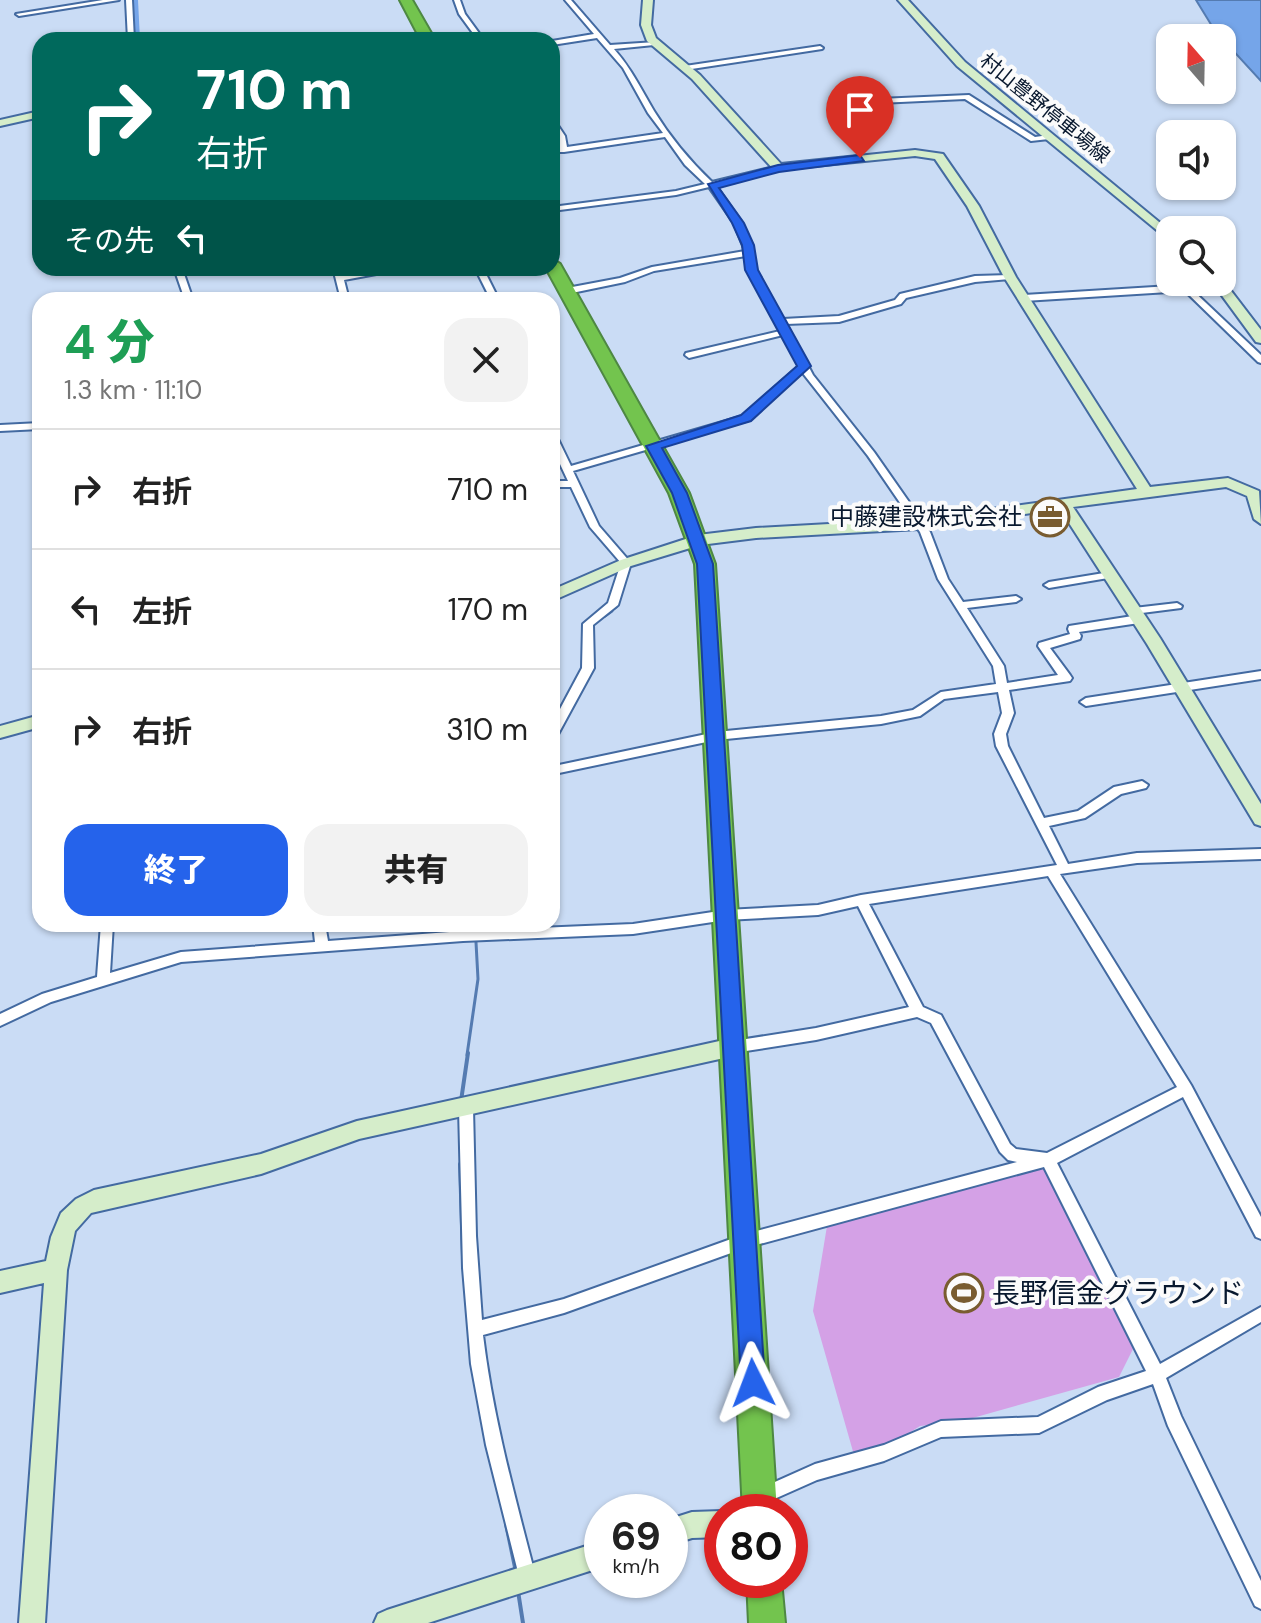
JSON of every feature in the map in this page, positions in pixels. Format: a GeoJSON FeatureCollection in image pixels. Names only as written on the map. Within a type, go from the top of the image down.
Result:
{"type":"FeatureCollection","features":[{"type":"Feature","properties":{"kind":"highway"},"geometry":{"type":"LineString","coordinates":[[406,0],[424,32]]}},
{"type":"Feature","properties":{"kind":"highway"},"geometry":{"type":"LineString","coordinates":[[559,276],[679,493],[705,564],[759,1494]]}},
{"type":"Feature","properties":{"kind":"highway"},"geometry":{"type":"LineString","coordinates":[[765,1598],[767,1623]]}},
{"type":"Feature","properties":{"kind":"street"},"geometry":{"type":"LineString","coordinates":[[19,14],[116,0]]}},
{"type":"Feature","properties":{"kind":"street"},"geometry":{"type":"LineString","coordinates":[[129,0],[131,32]]}},
{"type":"Feature","properties":{"kind":"street"},"geometry":{"type":"LineString","coordinates":[[457,0],[462,14],[475,32]]}},
{"type":"Feature","properties":{"kind":"street"},"geometry":{"type":"LineString","coordinates":[[568,0],[596,36],[609,47],[688,163],[712,186],[738,223],[752,270],[804,366],[919,524],[959,606],[998,666],[1008,713],[1000,734],[1002,746],[1041,823],[1058,871],[1186,1089],[1261,1232]]}},
{"type":"Feature","properties":{"kind":"street"},"geometry":{"type":"LineString","coordinates":[[648,0],[646,30],[654,43],[685,68],[778,168]]}},
{"type":"Feature","properties":{"kind":"street","name":"村山豊野停車場線"},"geometry":{"type":"LineString","coordinates":[[903,0],[961,64],[1156,225]]}},
{"type":"Feature","properties":{"kind":"street"},"geometry":{"type":"LineString","coordinates":[[560,42],[596,36]]}},
{"type":"Feature","properties":{"kind":"street"},"geometry":{"type":"LineString","coordinates":[[609,47],[654,43]]}},
{"type":"Feature","properties":{"kind":"street"},"geometry":{"type":"LineString","coordinates":[[685,68],[820,48]]}},
{"type":"Feature","properties":{"kind":"street"},"geometry":{"type":"LineString","coordinates":[[879,101],[966,97],[1034,139],[1049,137]]}},
{"type":"Feature","properties":{"kind":"street"},"geometry":{"type":"LineString","coordinates":[[0,123],[32,116]]}},
{"type":"Feature","properties":{"kind":"street"},"geometry":{"type":"LineString","coordinates":[[560,150],[669,134]]}},
{"type":"Feature","properties":{"kind":"street"},"geometry":{"type":"LineString","coordinates":[[560,135],[564,150]]}},
{"type":"Feature","properties":{"kind":"street"},"geometry":{"type":"LineString","coordinates":[[560,208],[712,186],[778,168],[915,153],[939,156],[973,206],[1010,277],[1146,492]]}},
{"type":"Feature","properties":{"kind":"street"},"geometry":{"type":"LineString","coordinates":[[567,291],[622,280],[652,269],[749,253]]}},
{"type":"Feature","properties":{"kind":"street"},"geometry":{"type":"LineString","coordinates":[[779,322],[839,319],[898,302],[903,296],[975,279],[1010,277]]}},
{"type":"Feature","properties":{"kind":"street"},"geometry":{"type":"LineString","coordinates":[[1024,298],[1187,288],[1261,360]]}},
{"type":"Feature","properties":{"kind":"street"},"geometry":{"type":"LineString","coordinates":[[1229,296],[1261,339]]}},
{"type":"Feature","properties":{"kind":"street"},"geometry":{"type":"LineString","coordinates":[[689,355],[785,332]]}},
{"type":"Feature","properties":{"kind":"street"},"geometry":{"type":"LineString","coordinates":[[568,470],[746,418],[804,366]]}},
{"type":"Feature","properties":{"kind":"street"},"geometry":{"type":"LineString","coordinates":[[0,428],[32,426]]}},
{"type":"Feature","properties":{"kind":"street"},"geometry":{"type":"LineString","coordinates":[[560,454],[595,527],[626,563]]}},
{"type":"Feature","properties":{"kind":"street"},"geometry":{"type":"LineString","coordinates":[[560,592],[626,563],[698,540],[756,533],[919,524],[1228,482],[1254,494],[1261,519]]}},
{"type":"Feature","properties":{"kind":"street"},"geometry":{"type":"LineString","coordinates":[[560,484],[574,484]]}},
{"type":"Feature","properties":{"kind":"street"},"geometry":{"type":"LineString","coordinates":[[1064,504],[1261,819]]}},
{"type":"Feature","properties":{"kind":"street"},"geometry":{"type":"LineString","coordinates":[[560,719],[588,668],[588,624],[613,605],[626,563]]}},
{"type":"Feature","properties":{"kind":"street"},"geometry":{"type":"LineString","coordinates":[[1049,585],[1110,575]]}},
{"type":"Feature","properties":{"kind":"street"},"geometry":{"type":"LineString","coordinates":[[959,606],[1016,599]]}},
{"type":"Feature","properties":{"kind":"street"},"geometry":{"type":"LineString","coordinates":[[560,769],[716,736],[881,720],[916,713],[941,696],[1066,678],[1043,646],[1076,636],[1073,629],[1177,606]]}},
{"type":"Feature","properties":{"kind":"street"},"geometry":{"type":"LineString","coordinates":[[1086,702],[1261,675]]}},
{"type":"Feature","properties":{"kind":"street"},"geometry":{"type":"LineString","coordinates":[[0,732],[32,723]]}},
{"type":"Feature","properties":{"kind":"street"},"geometry":{"type":"LineString","coordinates":[[1041,823],[1081,815],[1118,790],[1142,785]]}},
{"type":"Feature","properties":{"kind":"street"},"geometry":{"type":"LineString","coordinates":[[560,929],[633,929],[726,915],[818,910],[861,900],[1137,858],[1261,854]]}},
{"type":"Feature","properties":{"kind":"street"},"geometry":{"type":"LineString","coordinates":[[861,900],[918,1011]]}},
{"type":"Feature","properties":{"kind":"street"},"geometry":{"type":"LineString","coordinates":[[103,979],[106,932]]}},
{"type":"Feature","properties":{"kind":"street"},"geometry":{"type":"LineString","coordinates":[[320,932],[322,947]]}},
{"type":"Feature","properties":{"kind":"street"},"geometry":{"type":"LineString","coordinates":[[0,1020],[47,998],[181,957],[322,947],[448,932]]}},
{"type":"Feature","properties":{"kind":"street"},"geometry":{"type":"LineString","coordinates":[[32,1623],[56,1270],[68,1216],[94,1200],[250,1169],[305,1154],[357,1130],[733,1047],[816,1034],[918,1011],[936,1019],[1005,1148],[1013,1155],[1048,1160]]}},
{"type":"Feature","properties":{"kind":"street"},"geometry":{"type":"LineString","coordinates":[[477,1329],[564,1306],[745,1241],[1048,1160],[1186,1089]]}},
{"type":"Feature","properties":{"kind":"street"},"geometry":{"type":"LineString","coordinates":[[466,1108],[468,1235],[477,1329],[498,1466],[527,1578]]}},
{"type":"Feature","properties":{"kind":"street"},"geometry":{"type":"LineString","coordinates":[[1048,1160],[1157,1375],[1174,1420],[1261,1600]]}},
{"type":"Feature","properties":{"kind":"street"},"geometry":{"type":"LineString","coordinates":[[0,1282],[56,1270]]}},
{"type":"Feature","properties":{"kind":"street"},"geometry":{"type":"LineString","coordinates":[[778,1494],[815,1472],[884,1453],[941,1429],[1039,1425],[1104,1393],[1157,1375],[1261,1314]]}},
{"type":"Feature","properties":{"kind":"street"},"geometry":{"type":"LineString","coordinates":[[387,1623],[584,1560]]}},
{"type":"Feature","properties":{"kind":"shaded area","name":"長野信金グラウンド"},"geometry":{"type":"Polygon","coordinates":[[[1046,1166],[1137,1341],[1119,1377],[962,1421],[920,1426],[884,1449],[854,1455],[813,1311],[827,1226],[1046,1166]]]}},
{"type":"Feature","properties":{"kind":"water"},"geometry":{"type":"Polygon","coordinates":[[[1196,0],[1261,0],[1261,81],[1236,54],[1236,24],[1211,24],[1196,0]]]}},
{"type":"Feature","properties":{"kind":"waterway"},"geometry":{"type":"LineString","coordinates":[[135,0],[137,32]]}},
{"type":"Feature","properties":{"kind":"waterway"},"geometry":{"type":"LineString","coordinates":[[609,613],[617,607]]}},
{"type":"Feature","properties":{"kind":"waterway"},"geometry":{"type":"LineString","coordinates":[[605,616],[612,611]]}},
{"type":"Feature","properties":{"kind":"waterway"},"geometry":{"type":"LineString","coordinates":[[467,1055],[478,979],[475,932]]}},
{"type":"Feature","properties":{"kind":"waterway"},"geometry":{"type":"LineString","coordinates":[[461,1101],[468,1053]]}},
{"type":"Feature","properties":{"kind":"waterway"},"geometry":{"type":"LineString","coordinates":[[460,1164],[463,1256]]}},
{"type":"Feature","properties":{"kind":"waterway"},"geometry":{"type":"LineString","coordinates":[[506,1524],[516,1572]]}},
{"type":"Feature","properties":{"kind":"waterway"},"geometry":{"type":"LineString","coordinates":[[518,1591],[523,1623]]}},
{"type":"Feature","properties":{"kind":"place","name":"中藤建設株式会社"},"geometry":{"type":"Point","coordinates":[1050,517]}},
{"type":"Feature","properties":{"kind":"place","name":"長野信金グラウンド"},"geometry":{"type":"Point","coordinates":[964,1293]}},
{"type":"Feature","properties":{"kind":"route"},"geometry":{"type":"LineString","coordinates":[[753,1383],[705,564],[679,493],[654,446],[746,418],[787,378],[804,366],[752,270],[748,245],[738,223],[712,186],[778,168],[860,158]]}}]}
